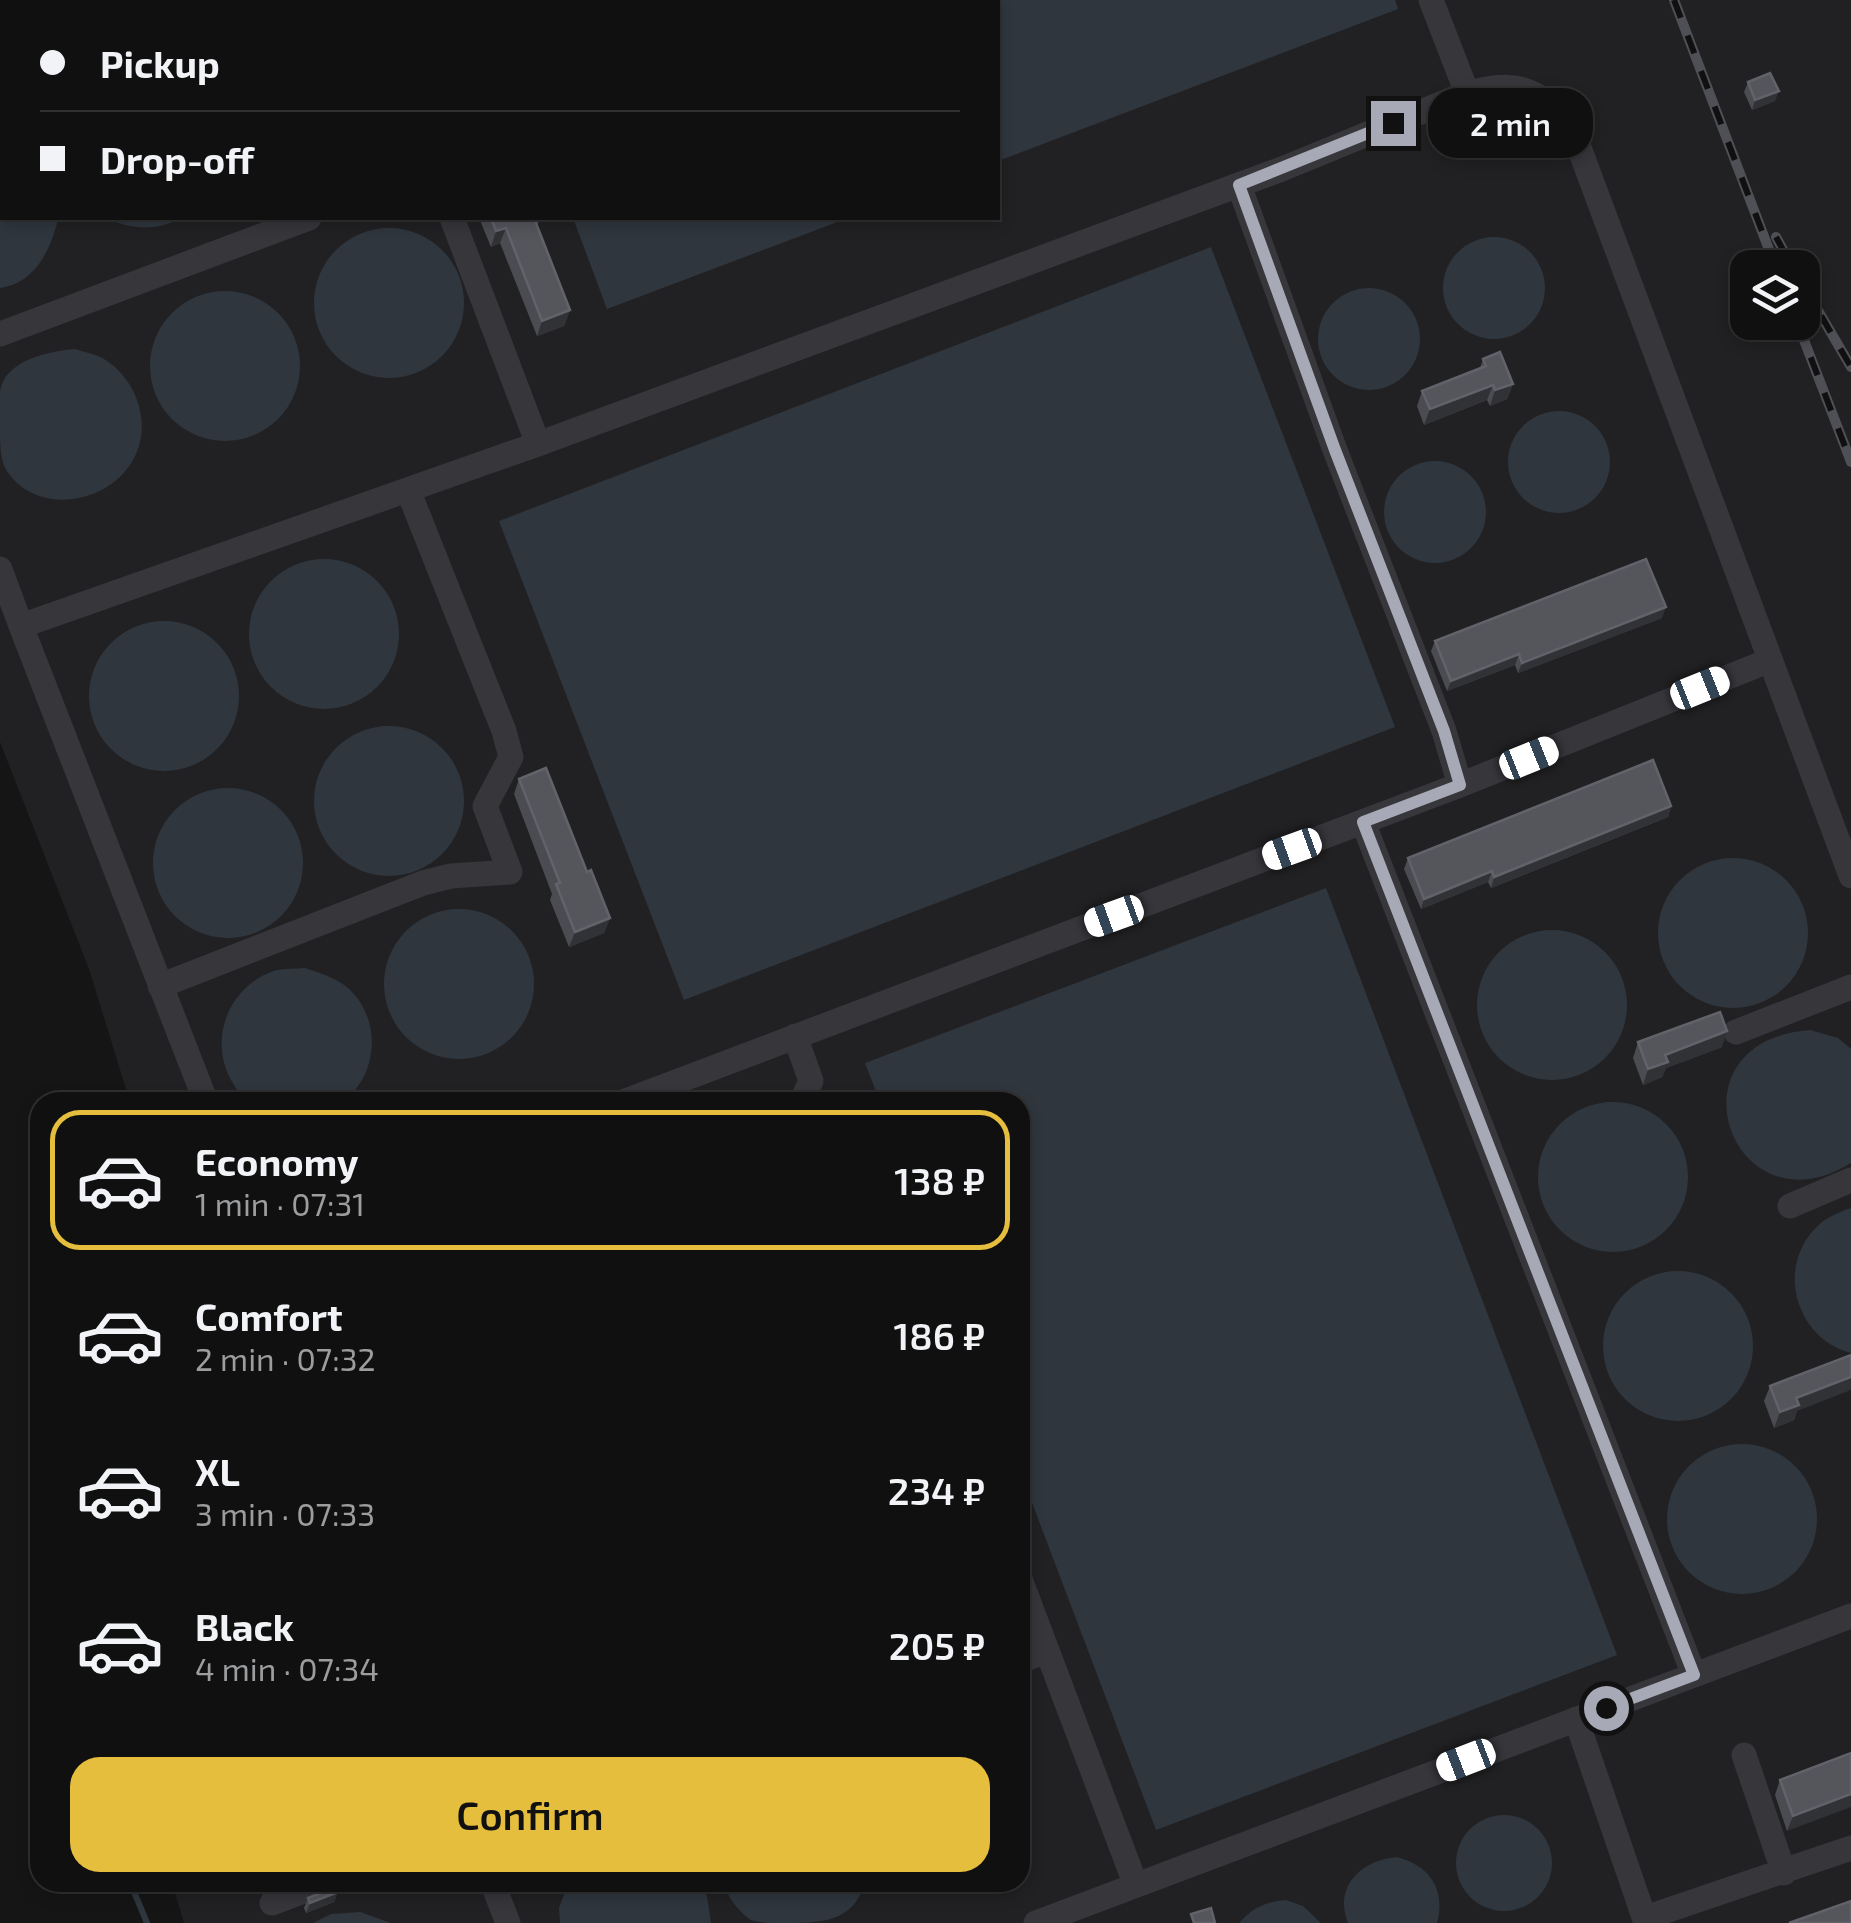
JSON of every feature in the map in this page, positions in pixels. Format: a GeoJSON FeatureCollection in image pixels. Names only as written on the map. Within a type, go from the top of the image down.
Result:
{"type":"FeatureCollection","features":[{"type":"Feature","properties":{"kind":"lane"},"geometry":{"type":"LineString","coordinates":[[1431,0],[1467,93]]}},
{"type":"Feature","properties":{"kind":"lane"},"geometry":{"type":"LineString","coordinates":[[22,626],[538,444],[1239,185],[1467,93],[1496,86],[1532,90],[1568,118],[1851,876]]}},
{"type":"Feature","properties":{"kind":"lane"},"geometry":{"type":"LineString","coordinates":[[1239,185],[1335,450],[1444,731],[1460,785]]}},
{"type":"Feature","properties":{"kind":"lane"},"geometry":{"type":"LineString","coordinates":[[0,334],[305,220]]}},
{"type":"Feature","properties":{"kind":"lane"},"geometry":{"type":"LineString","coordinates":[[453,220],[538,444]]}},
{"type":"Feature","properties":{"kind":"lane"},"geometry":{"type":"LineString","coordinates":[[160,986],[422,883],[450,876],[510,872],[485,806],[511,757],[408,490]]}},
{"type":"Feature","properties":{"kind":"lane"},"geometry":{"type":"LineString","coordinates":[[0,569],[202,1092]]}},
{"type":"Feature","properties":{"kind":"lane"},"geometry":{"type":"LineString","coordinates":[[650,1092],[1460,785],[1768,661]]}},
{"type":"Feature","properties":{"kind":"lane"},"geometry":{"type":"LineString","coordinates":[[1363,822],[1694,1675]]}},
{"type":"Feature","properties":{"kind":"lane"},"geometry":{"type":"LineString","coordinates":[[1736,1032],[1851,987]]}},
{"type":"Feature","properties":{"kind":"lane"},"geometry":{"type":"LineString","coordinates":[[794,1036],[810,1081],[805,1092]]}},
{"type":"Feature","properties":{"kind":"lane"},"geometry":{"type":"LineString","coordinates":[[1790,1206],[1851,1180]]}},
{"type":"Feature","properties":{"kind":"lane"},"geometry":{"type":"LineString","coordinates":[[1030,1606],[1136,1883]]}},
{"type":"Feature","properties":{"kind":"lane"},"geometry":{"type":"LineString","coordinates":[[1036,1923],[1851,1616]]}},
{"type":"Feature","properties":{"kind":"lane"},"geometry":{"type":"LineString","coordinates":[[1030,1657],[1047,1651]]}},
{"type":"Feature","properties":{"kind":"lane"},"geometry":{"type":"LineString","coordinates":[[1576,1719],[1646,1920],[1851,1848]]}},
{"type":"Feature","properties":{"kind":"lane"},"geometry":{"type":"LineString","coordinates":[[1744,1756],[1784,1872]]}},
{"type":"Feature","properties":{"kind":"lane"},"geometry":{"type":"LineString","coordinates":[[272,1902],[300,1892]]}},
{"type":"Feature","properties":{"kind":"lane"},"geometry":{"type":"LineString","coordinates":[[496,1892],[508,1923]]}},
{"type":"Feature","properties":{"kind":"shaded area"},"geometry":{"type":"Polygon","coordinates":[[[1000,0],[1851,0],[1851,1923],[184,1923],[175,1892],[1030,1892],[1030,1092],[127,1092],[89,969],[0,742],[0,220],[1000,220],[1000,0]]]}},
{"type":"Feature","properties":{"kind":"shaded area"},"geometry":{"type":"Polygon","coordinates":[[[1000,0],[1395,0],[1398,9],[1000,160],[1000,0]]]}},
{"type":"Feature","properties":{"kind":"shaded area"},"geometry":{"type":"Polygon","coordinates":[[[0,220],[58,220],[39,264],[23,280],[0,288],[0,220]]]}},
{"type":"Feature","properties":{"kind":"shaded area"},"geometry":{"type":"Polygon","coordinates":[[[111,220],[175,220],[143,227],[111,220]]]}},
{"type":"Feature","properties":{"kind":"shaded area"},"geometry":{"type":"Polygon","coordinates":[[[574,220],[843,220],[607,309],[574,220]]]}},
{"type":"Feature","properties":{"kind":"shaded area"},"geometry":{"type":"Polygon","coordinates":[[[389,228],[418,234],[442,250],[458,274],[464,303],[458,332],[442,356],[418,372],[389,378],[360,372],[336,356],[320,332],[314,303],[320,274],[336,250],[360,234],[389,228]]]}},
{"type":"Feature","properties":{"kind":"shaded area"},"geometry":{"type":"Polygon","coordinates":[[[1494,237],[1514,241],[1530,252],[1541,268],[1545,288],[1541,308],[1530,324],[1514,335],[1494,339],[1474,335],[1458,324],[1447,308],[1443,288],[1447,268],[1458,252],[1474,241],[1494,237]]]}},
{"type":"Feature","properties":{"kind":"shaded area"},"geometry":{"type":"Polygon","coordinates":[[[1211,247],[1395,727],[684,1000],[499,521],[1211,247]]]}},
{"type":"Feature","properties":{"kind":"shaded area"},"geometry":{"type":"Polygon","coordinates":[[[1369,288],[1389,292],[1405,303],[1416,319],[1420,339],[1416,359],[1405,375],[1389,386],[1369,390],[1349,386],[1333,375],[1322,359],[1318,339],[1322,319],[1333,303],[1349,292],[1369,288]]]}},
{"type":"Feature","properties":{"kind":"shaded area"},"geometry":{"type":"Polygon","coordinates":[[[225,291],[254,297],[278,313],[294,337],[300,366],[294,395],[278,419],[254,435],[225,441],[196,435],[172,419],[156,395],[150,366],[156,337],[172,313],[196,297],[225,291]]]}},
{"type":"Feature","properties":{"kind":"shaded area"},"geometry":{"type":"Polygon","coordinates":[[[75,349],[104,359],[125,378],[138,404],[142,432],[133,460],[107,487],[89,495],[52,499],[18,484],[5,468],[0,445],[0,392],[3,381],[19,365],[41,355],[75,349]]]}},
{"type":"Feature","properties":{"kind":"shaded area"},"geometry":{"type":"Polygon","coordinates":[[[1559,411],[1579,415],[1595,426],[1606,442],[1610,462],[1606,482],[1595,498],[1579,509],[1559,513],[1539,509],[1523,498],[1512,482],[1508,462],[1512,442],[1523,426],[1539,415],[1559,411]]]}},
{"type":"Feature","properties":{"kind":"shaded area"},"geometry":{"type":"Polygon","coordinates":[[[1435,461],[1455,465],[1471,476],[1482,492],[1486,512],[1482,532],[1471,548],[1455,559],[1435,563],[1415,559],[1399,548],[1388,532],[1384,512],[1388,492],[1399,476],[1415,465],[1435,461]]]}},
{"type":"Feature","properties":{"kind":"shaded area"},"geometry":{"type":"Polygon","coordinates":[[[324,559],[353,565],[377,581],[393,605],[399,634],[393,663],[377,687],[353,703],[324,709],[295,703],[271,687],[255,663],[249,634],[255,605],[271,581],[295,565],[324,559]]]}},
{"type":"Feature","properties":{"kind":"shaded area"},"geometry":{"type":"Polygon","coordinates":[[[164,621],[193,627],[217,643],[233,667],[239,696],[233,725],[217,749],[193,765],[164,771],[135,765],[111,749],[95,725],[89,696],[95,667],[111,643],[135,627],[164,621]]]}},
{"type":"Feature","properties":{"kind":"shaded area"},"geometry":{"type":"Polygon","coordinates":[[[389,726],[418,732],[442,748],[458,772],[464,801],[458,830],[442,854],[418,870],[389,876],[360,870],[336,854],[320,830],[314,801],[320,772],[336,748],[360,732],[389,726]]]}},
{"type":"Feature","properties":{"kind":"shaded area"},"geometry":{"type":"Polygon","coordinates":[[[228,788],[257,794],[281,810],[297,834],[303,863],[297,892],[281,916],[257,932],[228,938],[199,932],[175,916],[159,892],[153,863],[159,834],[175,810],[199,794],[228,788]]]}},
{"type":"Feature","properties":{"kind":"shaded area"},"geometry":{"type":"Polygon","coordinates":[[[1733,858],[1762,864],[1786,880],[1802,904],[1808,933],[1802,962],[1786,986],[1762,1002],[1733,1008],[1704,1002],[1680,986],[1664,962],[1658,933],[1664,904],[1680,880],[1704,864],[1733,858]]]}},
{"type":"Feature","properties":{"kind":"shaded area"},"geometry":{"type":"Polygon","coordinates":[[[1326,888],[1617,1655],[1156,1830],[1030,1497],[1030,1092],[876,1092],[865,1063],[1326,888]]]}},
{"type":"Feature","properties":{"kind":"shaded area"},"geometry":{"type":"Polygon","coordinates":[[[459,909],[488,915],[512,931],[528,955],[534,984],[528,1013],[512,1037],[488,1053],[459,1059],[430,1053],[406,1037],[390,1013],[384,984],[390,955],[406,931],[430,915],[459,909]]]}},
{"type":"Feature","properties":{"kind":"shaded area"},"geometry":{"type":"Polygon","coordinates":[[[1552,930],[1581,936],[1605,952],[1621,976],[1627,1005],[1621,1034],[1605,1058],[1581,1074],[1552,1080],[1523,1074],[1499,1058],[1483,1034],[1477,1005],[1483,976],[1499,952],[1523,936],[1552,930]]]}},
{"type":"Feature","properties":{"kind":"shaded area"},"geometry":{"type":"Polygon","coordinates":[[[305,968],[331,978],[343,984],[363,1007],[372,1036],[371,1051],[363,1079],[353,1092],[239,1092],[236,1088],[224,1062],[222,1046],[227,1015],[245,988],[278,970],[305,968]]]}},
{"type":"Feature","properties":{"kind":"shaded area"},"geometry":{"type":"Polygon","coordinates":[[[1810,1030],[1838,1038],[1851,1049],[1851,1163],[1809,1179],[1773,1175],[1747,1156],[1730,1128],[1727,1096],[1738,1066],[1765,1042],[1810,1030]]]}},
{"type":"Feature","properties":{"kind":"shaded area"},"geometry":{"type":"Polygon","coordinates":[[[1613,1102],[1642,1108],[1666,1124],[1682,1148],[1688,1177],[1682,1206],[1666,1230],[1642,1246],[1613,1252],[1584,1246],[1560,1230],[1544,1206],[1538,1177],[1544,1148],[1560,1124],[1584,1108],[1613,1102]]]}},
{"type":"Feature","properties":{"kind":"shaded area"},"geometry":{"type":"Polygon","coordinates":[[[1851,1208],[1851,1353],[1831,1345],[1815,1332],[1797,1296],[1795,1277],[1798,1257],[1807,1238],[1825,1220],[1851,1208]]]}},
{"type":"Feature","properties":{"kind":"shaded area"},"geometry":{"type":"Polygon","coordinates":[[[1678,1271],[1707,1277],[1731,1293],[1747,1317],[1753,1346],[1747,1375],[1731,1399],[1707,1415],[1678,1421],[1649,1415],[1625,1399],[1609,1375],[1603,1346],[1609,1317],[1625,1293],[1649,1277],[1678,1271]]]}},
{"type":"Feature","properties":{"kind":"shaded area"},"geometry":{"type":"Polygon","coordinates":[[[1742,1444],[1771,1450],[1795,1466],[1811,1490],[1817,1519],[1811,1548],[1795,1572],[1771,1588],[1742,1594],[1713,1588],[1689,1572],[1673,1548],[1667,1519],[1673,1490],[1689,1466],[1713,1450],[1742,1444]]]}},
{"type":"Feature","properties":{"kind":"shaded area"},"geometry":{"type":"Polygon","coordinates":[[[1504,1815],[1522,1819],[1538,1829],[1548,1845],[1552,1863],[1548,1881],[1538,1897],[1522,1907],[1504,1911],[1486,1907],[1470,1897],[1460,1881],[1456,1863],[1460,1845],[1470,1829],[1486,1819],[1504,1815]]]}},
{"type":"Feature","properties":{"kind":"shaded area"},"geometry":{"type":"Polygon","coordinates":[[[1397,1857],[1418,1866],[1433,1881],[1439,1900],[1437,1923],[1348,1923],[1344,1898],[1354,1877],[1372,1863],[1397,1857]]]}},
{"type":"Feature","properties":{"kind":"shaded area"},"geometry":{"type":"Polygon","coordinates":[[[565,1892],[705,1892],[711,1923],[560,1923],[559,1908],[565,1892]]]}},
{"type":"Feature","properties":{"kind":"shaded area"},"geometry":{"type":"Polygon","coordinates":[[[727,1892],[862,1892],[843,1913],[809,1922],[751,1920],[727,1892]]]}},
{"type":"Feature","properties":{"kind":"shaded area"},"geometry":{"type":"Polygon","coordinates":[[[1286,1900],[1303,1906],[1321,1923],[1239,1923],[1260,1906],[1286,1900]]]}},
{"type":"Feature","properties":{"kind":"shaded area"},"geometry":{"type":"Polygon","coordinates":[[[360,1912],[391,1923],[313,1923],[331,1914],[360,1912]]]}},
{"type":"Feature","properties":{"kind":"building"},"geometry":{"type":"Polygon","coordinates":[[[1770,73],[1779,91],[1755,100],[1748,82],[1770,73]]]}},
{"type":"Feature","properties":{"kind":"building"},"geometry":{"type":"Polygon","coordinates":[[[492,220],[535,220],[570,310],[542,321],[506,228],[496,231],[492,220]]]}},
{"type":"Feature","properties":{"kind":"building"},"geometry":{"type":"Polygon","coordinates":[[[1500,352],[1513,384],[1495,390],[1493,385],[1430,409],[1422,391],[1486,366],[1483,359],[1500,352]]]}},
{"type":"Feature","properties":{"kind":"building"},"geometry":{"type":"Polygon","coordinates":[[[1646,559],[1666,607],[1522,663],[1519,654],[1451,681],[1435,641],[1646,559]]]}},
{"type":"Feature","properties":{"kind":"building"},"geometry":{"type":"Polygon","coordinates":[[[1653,760],[1671,806],[1494,877],[1492,871],[1424,899],[1408,858],[1653,760]]]}},
{"type":"Feature","properties":{"kind":"building"},"geometry":{"type":"Polygon","coordinates":[[[546,768],[587,872],[591,870],[610,918],[575,932],[519,779],[546,768]]]}},
{"type":"Feature","properties":{"kind":"building"},"geometry":{"type":"Polygon","coordinates":[[[1720,1012],[1727,1031],[1665,1055],[1668,1062],[1648,1069],[1638,1042],[1720,1012]]]}},
{"type":"Feature","properties":{"kind":"building"},"geometry":{"type":"Polygon","coordinates":[[[1851,1355],[1851,1377],[1796,1398],[1799,1405],[1780,1412],[1770,1386],[1851,1355]]]}},
{"type":"Feature","properties":{"kind":"building"},"geometry":{"type":"Polygon","coordinates":[[[1851,1753],[1851,1794],[1793,1816],[1780,1780],[1851,1753]]]}},
{"type":"Feature","properties":{"kind":"building"},"geometry":{"type":"Polygon","coordinates":[[[323,1892],[338,1892],[310,1903],[308,1898],[323,1892]]]}},
{"type":"Feature","properties":{"kind":"building"},"geometry":{"type":"Polygon","coordinates":[[[1851,1901],[1851,1923],[1789,1923],[1851,1901]]]}},
{"type":"Feature","properties":{"kind":"building"},"geometry":{"type":"Polygon","coordinates":[[[1211,1908],[1215,1923],[1194,1923],[1191,1914],[1211,1908]]]}},
{"type":"Feature","properties":{"kind":"waterway"},"geometry":{"type":"LineString","coordinates":[[134,1892],[147,1923]]}},
{"type":"Feature","properties":{"kind":"railway"},"geometry":{"type":"LineString","coordinates":[[1674,0],[1769,250]]}},
{"type":"Feature","properties":{"kind":"railway"},"geometry":{"type":"LineString","coordinates":[[1776,237],[1783,250]]}},
{"type":"Feature","properties":{"kind":"railway"},"geometry":{"type":"LineString","coordinates":[[1820,314],[1851,367]]}},
{"type":"Feature","properties":{"kind":"railway"},"geometry":{"type":"LineString","coordinates":[[1804,340],[1851,462]]}},
{"type":"Feature","properties":{"kind":"route"},"geometry":{"type":"LineString","coordinates":[[1393,123],[1239,185],[1335,450],[1444,731],[1460,785],[1363,822],[1694,1675],[1606,1708]]}}]}
